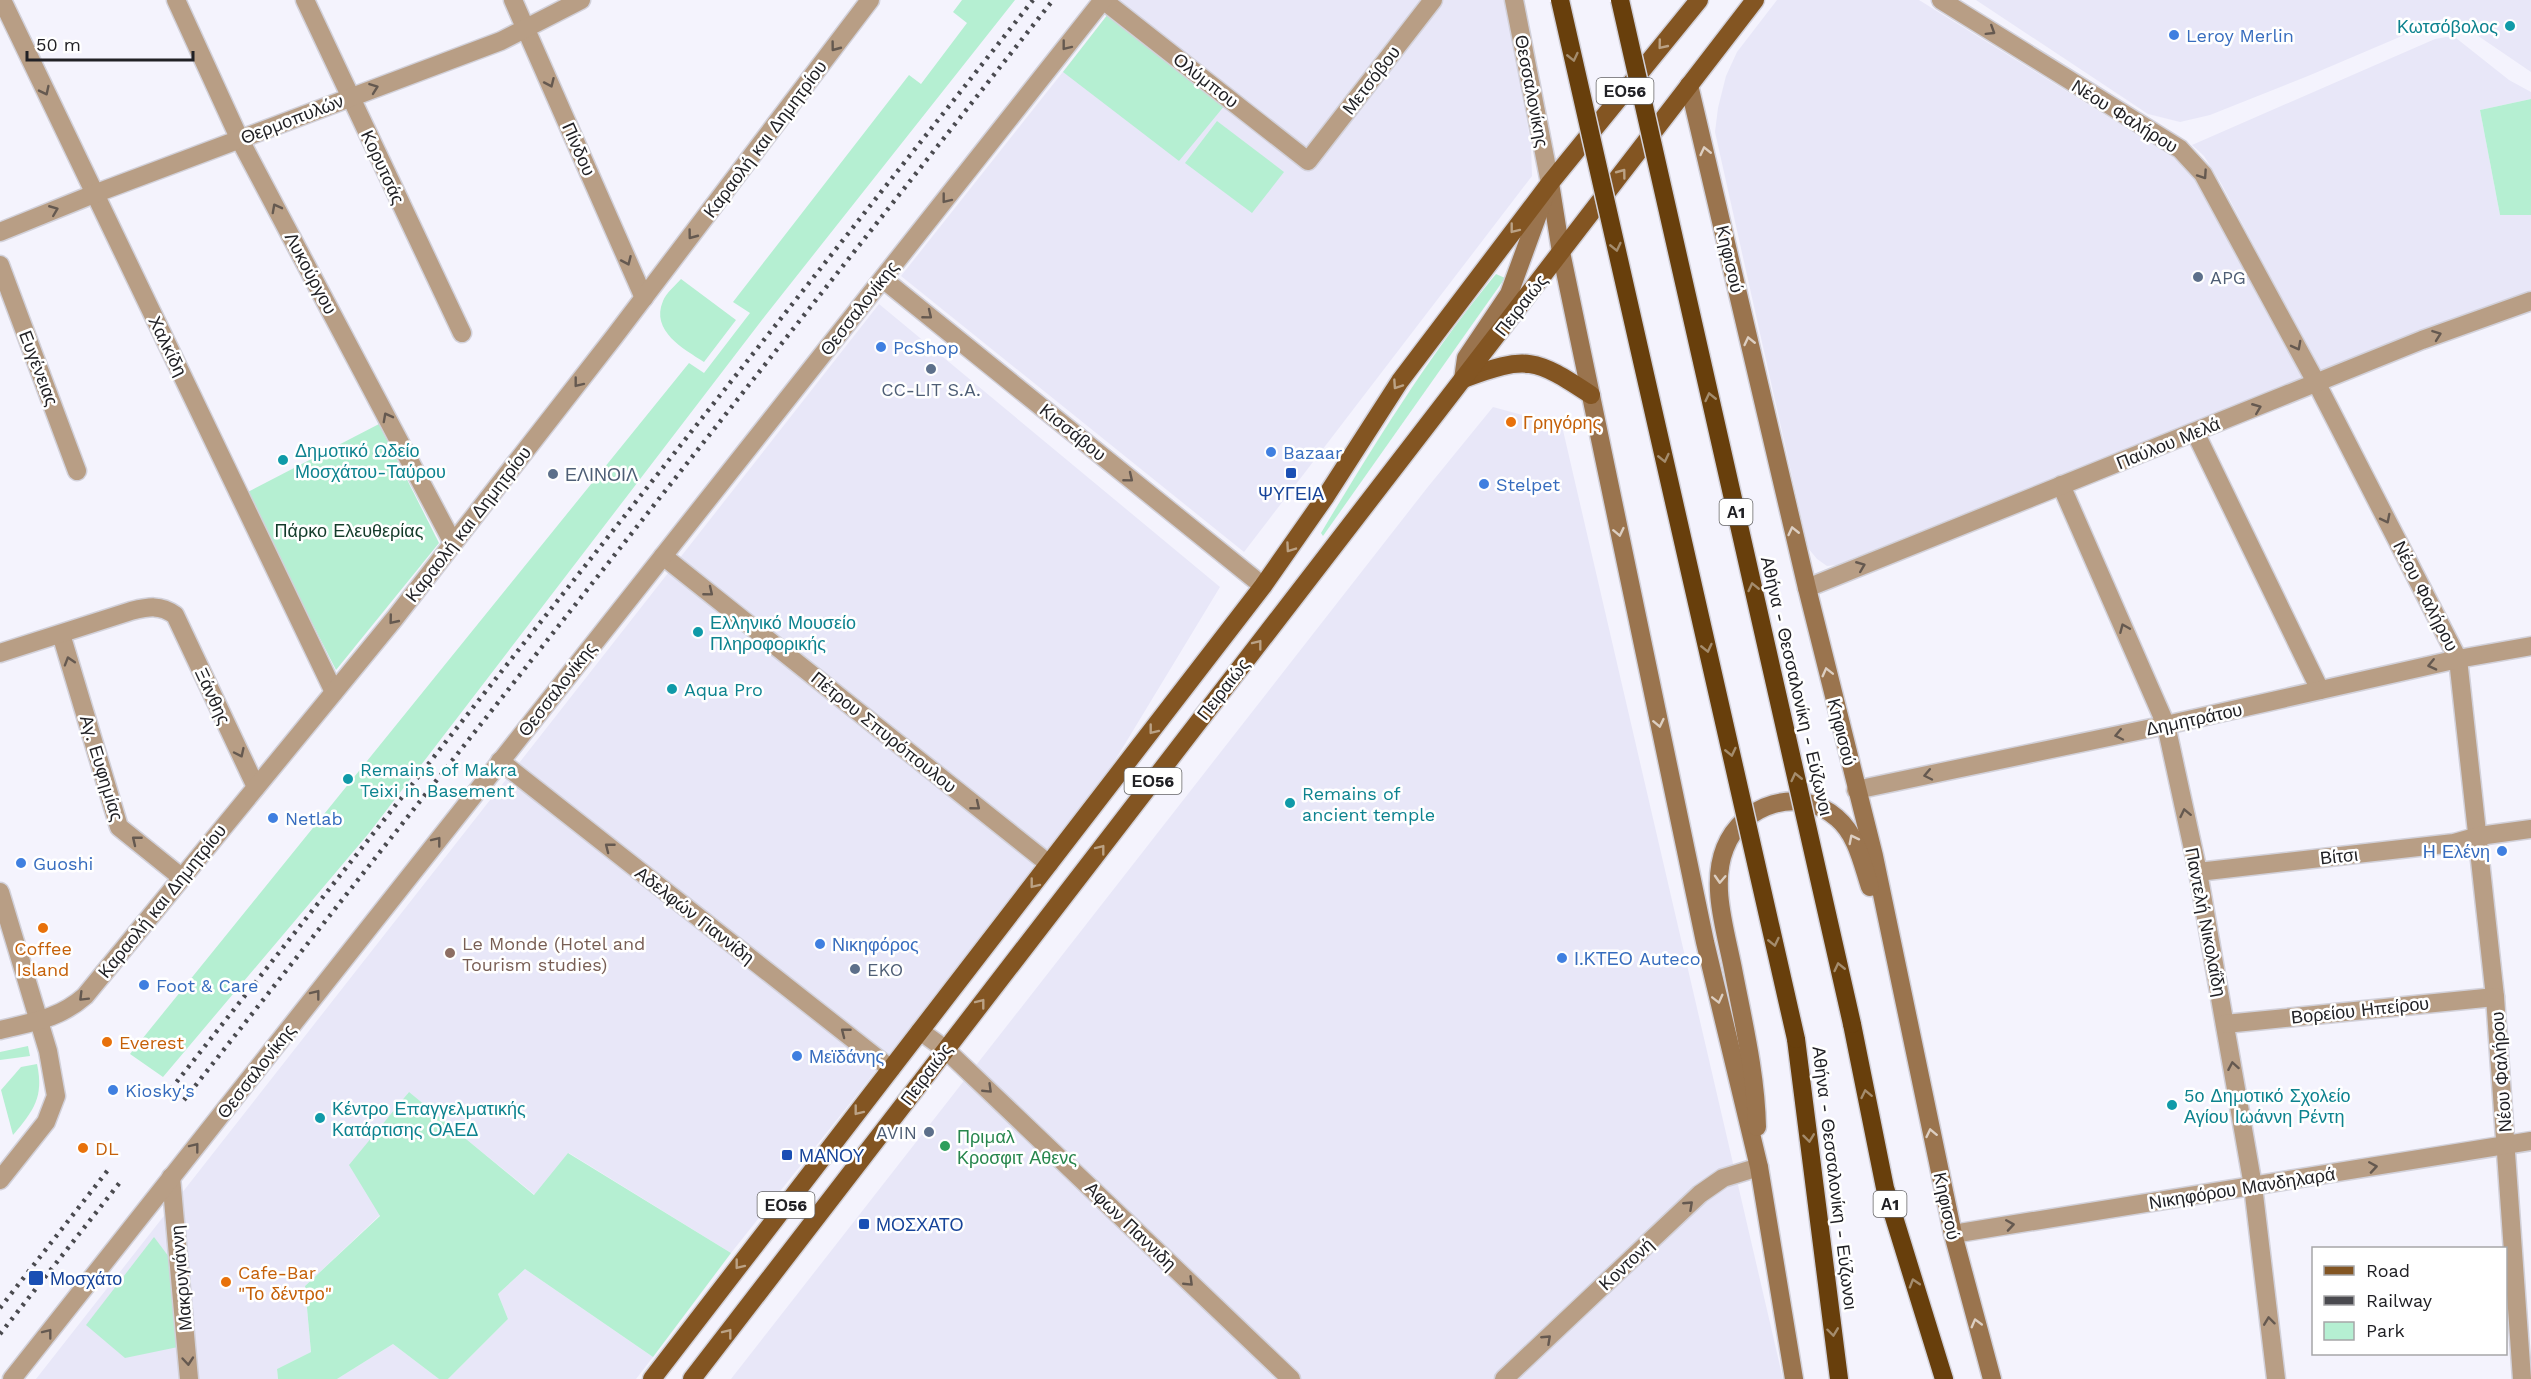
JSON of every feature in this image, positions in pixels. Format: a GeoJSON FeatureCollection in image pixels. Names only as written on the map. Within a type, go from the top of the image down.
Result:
{"type":"FeatureCollection","features":[{"type":"Feature","properties":{"kind":"highway","name":"Αθήνα - Θεσσαλονίκη - Εύζωνοι"},"geometry":{"type":"LineString","coordinates":[[1560,0],[1796,1039],[1839,1379]]}},
{"type":"Feature","properties":{"kind":"highway","name":"Αθήνα - Θεσσαλονίκη - Εύζωνοι"},"geometry":{"type":"LineString","coordinates":[[1620,0],[1852,1024],[1886,1188],[1944,1379]]}},
{"type":"Feature","properties":{"kind":"main road","name":"Πειραιώς"},"geometry":{"type":"LineString","coordinates":[[652,1379],[1263,586],[1326,496],[1400,381],[1550,183],[1699,0]]}},
{"type":"Feature","properties":{"kind":"main road","name":"Πειραιώς"},"geometry":{"type":"LineString","coordinates":[[692,1379],[1755,0]]}},
{"type":"Feature","properties":{"kind":"main road","name":"Κηφισού"},"geometry":{"type":"LineString","coordinates":[[1689,85],[1807,588],[1874,856],[1953,1234],[1992,1379]]}},
{"type":"Feature","properties":{"kind":"main road"},"geometry":{"type":"LineString","coordinates":[[1550,183],[1561,252],[1705,942],[1759,1167],[1794,1379]]}},
{"type":"Feature","properties":{"kind":"main road"},"geometry":{"type":"LineString","coordinates":[[1550,183],[1509,294],[1466,358],[1463,379],[1508,365],[1528,363],[1553,370],[1591,395]]}},
{"type":"Feature","properties":{"kind":"main road"},"geometry":{"type":"LineString","coordinates":[[1759,1167],[1757,1109],[1751,1065],[1720,898],[1724,849],[1735,828],[1752,812],[1775,802],[1796,801],[1818,806],[1837,817],[1852,836],[1898,974]]}},
{"type":"Feature","properties":{"kind":"street","name":"Χαλκίδη"},"geometry":{"type":"LineString","coordinates":[[2,0],[334,692]]}},
{"type":"Feature","properties":{"kind":"street","name":"Λυκούργου"},"geometry":{"type":"LineString","coordinates":[[176,0],[240,140],[453,543]]}},
{"type":"Feature","properties":{"kind":"street","name":"Κορυτσάς"},"geometry":{"type":"LineString","coordinates":[[305,0],[462,333]]}},
{"type":"Feature","properties":{"kind":"street","name":"Πίνδου"},"geometry":{"type":"LineString","coordinates":[[513,0],[644,298]]}},
{"type":"Feature","properties":{"kind":"street","name":"Θερμοπυλών"},"geometry":{"type":"LineString","coordinates":[[0,232],[526,29],[581,0]]}},
{"type":"Feature","properties":{"kind":"street","name":"Καραολή και Δημητρίου"},"geometry":{"type":"LineString","coordinates":[[0,1030],[40,1020],[70,1009],[85,996],[453,543],[644,298],[870,0]]}},
{"type":"Feature","properties":{"kind":"street","name":"Ολύμπου"},"geometry":{"type":"LineString","coordinates":[[1103,0],[1308,161]]}},
{"type":"Feature","properties":{"kind":"street","name":"Θεσσαλονίκης"},"geometry":{"type":"LineString","coordinates":[[12,1379],[1103,0]]}},
{"type":"Feature","properties":{"kind":"street","name":"Μετσόβου"},"geometry":{"type":"LineString","coordinates":[[1308,161],[1433,0]]}},
{"type":"Feature","properties":{"kind":"street","name":"Θεσσαλονίκης"},"geometry":{"type":"LineString","coordinates":[[1514,0],[1550,183]]}},
{"type":"Feature","properties":{"kind":"street","name":"Νέου Φαλήρου"},"geometry":{"type":"LineString","coordinates":[[1941,0],[2180,149],[2193,161],[2212,189],[2317,384],[2458,659],[2495,997],[2522,1379]]}},
{"type":"Feature","properties":{"kind":"street","name":"Ευγένειας"},"geometry":{"type":"LineString","coordinates":[[0,265],[77,471]]}},
{"type":"Feature","properties":{"kind":"street","name":"Κισσάβου"},"geometry":{"type":"LineString","coordinates":[[883,279],[1263,586]]}},
{"type":"Feature","properties":{"kind":"street","name":"Παύλου Μελά"},"geometry":{"type":"LineString","coordinates":[[1807,588],[2422,340],[2531,301]]}},
{"type":"Feature","properties":{"kind":"street"},"geometry":{"type":"LineString","coordinates":[[2195,432],[2320,690]]}},
{"type":"Feature","properties":{"kind":"street","name":"Παντελή Νικολαΐδη"},"geometry":{"type":"LineString","coordinates":[[2061,485],[2166,725],[2198,872],[2253,1186],[2276,1379]]}},
{"type":"Feature","properties":{"kind":"street","name":"Πέτρου Σπυρόπουλου"},"geometry":{"type":"LineString","coordinates":[[663,556],[1049,864]]}},
{"type":"Feature","properties":{"kind":"street","name":"Ξάνθης"},"geometry":{"type":"LineString","coordinates":[[61,634],[151,606],[166,608],[175,615],[256,787]]}},
{"type":"Feature","properties":{"kind":"street"},"geometry":{"type":"LineString","coordinates":[[0,653],[61,634]]}},
{"type":"Feature","properties":{"kind":"street","name":"Αγ. Ευφημίας"},"geometry":{"type":"LineString","coordinates":[[61,634],[119,826],[182,877]]}},
{"type":"Feature","properties":{"kind":"street","name":"Δημητράτου"},"geometry":{"type":"LineString","coordinates":[[1856,790],[2166,725],[2458,659],[2531,646]]}},
{"type":"Feature","properties":{"kind":"street","name":"Αδελφών Γιαννίδη"},"geometry":{"type":"LineString","coordinates":[[500,761],[891,1069]]}},
{"type":"Feature","properties":{"kind":"street","name":"Βίτσι"},"geometry":{"type":"LineString","coordinates":[[2198,872],[2454,843],[2479,836],[2531,829]]}},
{"type":"Feature","properties":{"kind":"street"},"geometry":{"type":"LineString","coordinates":[[0,892],[40,1020],[54,1075],[55,1102],[46,1122],[0,1180]]}},
{"type":"Feature","properties":{"kind":"street","name":"Βορείου Ηπείρου"},"geometry":{"type":"LineString","coordinates":[[2225,1024],[2495,997]]}},
{"type":"Feature","properties":{"kind":"street","name":"Αφων Παννιδη"},"geometry":{"type":"LineString","coordinates":[[920,1031],[945,1049],[1291,1379]]}},
{"type":"Feature","properties":{"kind":"street","name":"Νικηφόρου Μανδηλαρά"},"geometry":{"type":"LineString","coordinates":[[1953,1234],[2531,1141]]}},
{"type":"Feature","properties":{"kind":"street","name":"Κοντονή"},"geometry":{"type":"LineString","coordinates":[[1504,1379],[1701,1194],[1723,1178],[1759,1167]]}},
{"type":"Feature","properties":{"kind":"street","name":"Μακρυγιάννη"},"geometry":{"type":"LineString","coordinates":[[171,1177],[189,1379]]}},
{"type":"Feature","properties":{"kind":"shaded area"},"geometry":{"type":"Polygon","coordinates":[[[1120,0],[1504,0],[1512,35],[1531,145],[1532,176],[1244,552],[901,276],[1120,0]]]}},
{"type":"Feature","properties":{"kind":"shaded area"},"geometry":{"type":"Polygon","coordinates":[[[1777,0],[1919,0],[2173,157],[2195,178],[2305,377],[1836,565],[1827,566],[1817,559],[1808,548],[1715,132],[1726,76],[1737,52],[1777,0]]]}},
{"type":"Feature","properties":{"kind":"shaded area"},"geometry":{"type":"Polygon","coordinates":[[[1976,0],[2531,0],[2531,72],[2449,16],[2210,115],[2180,122],[2148,114],[1976,0]]]}},
{"type":"Feature","properties":{"kind":"shaded area"},"geometry":{"type":"Polygon","coordinates":[[[2456,38],[2509,80],[2531,92],[2531,99],[2480,110],[2500,215],[2531,215],[2531,291],[2424,330],[2321,373],[2222,185],[2204,156],[2192,145],[2435,39],[2456,38]]]}},
{"type":"Feature","properties":{"kind":"shaded area"},"geometry":{"type":"Polygon","coordinates":[[[879,304],[1220,587],[1091,800],[731,1253],[569,1153],[535,1195],[408,1092],[380,1215],[305,1286],[311,1352],[277,1369],[278,1379],[36,1379],[879,304]]]}},
{"type":"Feature","properties":{"kind":"shaded area"},"geometry":{"type":"Polygon","coordinates":[[[1493,407],[1562,426],[1783,1379],[731,1379],[1427,488],[1493,407]]]}},
{"type":"Feature","properties":{"kind":"shaded area"},"geometry":{"type":"Polygon","coordinates":[[[525,1269],[653,1357],[636,1379],[448,1379],[508,1319],[498,1294],[525,1269]]]}},
{"type":"Feature","properties":{"kind":"shaded area"},"geometry":{"type":"Polygon","coordinates":[[[393,1344],[439,1379],[337,1379],[393,1344]]]}},
{"type":"Feature","properties":{"kind":"green space"},"geometry":{"type":"Polygon","coordinates":[[[962,0],[1015,0],[765,316],[369,833],[163,1077],[130,1054],[689,363],[704,373],[750,313],[733,302],[909,75],[921,84],[967,23],[953,12],[962,0]]]}},
{"type":"Feature","properties":{"kind":"green space"},"geometry":{"type":"Polygon","coordinates":[[[1108,14],[1225,105],[1179,161],[1063,72],[1108,14]]]}},
{"type":"Feature","properties":{"kind":"green space"},"geometry":{"type":"Polygon","coordinates":[[[2531,99],[2531,215],[2500,215],[2480,110],[2531,99]]]}},
{"type":"Feature","properties":{"kind":"green space"},"geometry":{"type":"Polygon","coordinates":[[[1217,121],[1284,172],[1252,213],[1185,163],[1217,121]]]}},
{"type":"Feature","properties":{"kind":"green space"},"geometry":{"type":"Polygon","coordinates":[[[1496,274],[1505,278],[1323,536],[1321,533],[1404,400],[1449,335],[1496,274]]]}},
{"type":"Feature","properties":{"kind":"green space"},"geometry":{"type":"Polygon","coordinates":[[[681,279],[736,320],[704,362],[671,338],[661,321],[660,312],[663,301],[681,279]]]}},
{"type":"Feature","properties":{"kind":"green space","name":"Πάρκο Ελευθερίας"},"geometry":{"type":"Polygon","coordinates":[[[379,424],[439,543],[336,670],[246,493],[379,424]]]}},
{"type":"Feature","properties":{"kind":"green space"},"geometry":{"type":"Polygon","coordinates":[[[28,1046],[30,1056],[0,1060],[0,1052],[28,1046]]]}},
{"type":"Feature","properties":{"kind":"green space"},"geometry":{"type":"Polygon","coordinates":[[[37,1064],[39,1086],[36,1103],[13,1135],[1,1090],[21,1067],[37,1064]]]}},
{"type":"Feature","properties":{"kind":"green space"},"geometry":{"type":"Polygon","coordinates":[[[409,1092],[534,1195],[568,1153],[731,1253],[653,1357],[525,1269],[498,1294],[508,1319],[448,1379],[439,1379],[393,1344],[337,1379],[278,1379],[277,1369],[311,1352],[305,1286],[380,1216],[349,1165],[409,1092]]]}},
{"type":"Feature","properties":{"kind":"green space"},"geometry":{"type":"Polygon","coordinates":[[[154,1237],[169,1257],[178,1347],[125,1358],[86,1325],[154,1237]]]}},
{"type":"Feature","properties":{"kind":"railway"},"geometry":{"type":"LineString","coordinates":[[171,1089],[1033,0]]}},
{"type":"Feature","properties":{"kind":"railway"},"geometry":{"type":"LineString","coordinates":[[184,1100],[1053,0]]}},
{"type":"Feature","properties":{"kind":"railway"},"geometry":{"type":"LineString","coordinates":[[0,1308],[108,1170]]}},
{"type":"Feature","properties":{"kind":"railway"},"geometry":{"type":"LineString","coordinates":[[0,1334],[121,1181]]}},
{"type":"Feature","properties":{"kind":"place","name":"Κωτσόβολος"},"geometry":{"type":"Point","coordinates":[2510,26]}},
{"type":"Feature","properties":{"kind":"place","name":"Leroy Merlin"},"geometry":{"type":"Point","coordinates":[2174,35]}},
{"type":"Feature","properties":{"kind":"place","name":"APG"},"geometry":{"type":"Point","coordinates":[2198,277]}},
{"type":"Feature","properties":{"kind":"place","name":"PcShop"},"geometry":{"type":"Point","coordinates":[881,347]}},
{"type":"Feature","properties":{"kind":"place","name":"CC-LIT S.A."},"geometry":{"type":"Point","coordinates":[931,369]}},
{"type":"Feature","properties":{"kind":"place","name":"Γρηγόρης"},"geometry":{"type":"Point","coordinates":[1511,422]}},
{"type":"Feature","properties":{"kind":"place","name":"Bazaar"},"geometry":{"type":"Point","coordinates":[1271,452]}},
{"type":"Feature","properties":{"kind":"place","name":"Δημοτικό Ωδείο Μοσχάτου-Ταύρου"},"geometry":{"type":"Point","coordinates":[283,460]}},
{"type":"Feature","properties":{"kind":"place","name":"ΨΥΓΕΙΑ"},"geometry":{"type":"Point","coordinates":[1291,473]}},
{"type":"Feature","properties":{"kind":"place","name":"ΕΛΙΝΟΙΛ"},"geometry":{"type":"Point","coordinates":[553,474]}},
{"type":"Feature","properties":{"kind":"place","name":"Stelpet"},"geometry":{"type":"Point","coordinates":[1484,484]}},
{"type":"Feature","properties":{"kind":"place","name":"Ελληνικό Μουσείο Πληροφορικής"},"geometry":{"type":"Point","coordinates":[698,632]}},
{"type":"Feature","properties":{"kind":"place","name":"Aqua Pro"},"geometry":{"type":"Point","coordinates":[672,689]}},
{"type":"Feature","properties":{"kind":"place","name":"Remains of Makra Teixi in Basement"},"geometry":{"type":"Point","coordinates":[348,779]}},
{"type":"Feature","properties":{"kind":"place","name":"Remains of ancient temple"},"geometry":{"type":"Point","coordinates":[1290,803]}},
{"type":"Feature","properties":{"kind":"place","name":"Netlab"},"geometry":{"type":"Point","coordinates":[273,818]}},
{"type":"Feature","properties":{"kind":"place","name":"Η Ελένη"},"geometry":{"type":"Point","coordinates":[2502,851]}},
{"type":"Feature","properties":{"kind":"place","name":"Guoshi"},"geometry":{"type":"Point","coordinates":[21,863]}},
{"type":"Feature","properties":{"kind":"place","name":"Coffee Island"},"geometry":{"type":"Point","coordinates":[43,928]}},
{"type":"Feature","properties":{"kind":"place","name":"Νικηφόρος"},"geometry":{"type":"Point","coordinates":[820,944]}},
{"type":"Feature","properties":{"kind":"place","name":"Le Monde (Hotel and Tourism studies)"},"geometry":{"type":"Point","coordinates":[450,953]}},
{"type":"Feature","properties":{"kind":"place","name":"Ι.ΚΤΕΟ Auteco"},"geometry":{"type":"Point","coordinates":[1562,958]}},
{"type":"Feature","properties":{"kind":"place","name":"EKO"},"geometry":{"type":"Point","coordinates":[855,969]}},
{"type":"Feature","properties":{"kind":"place","name":"Foot & Care"},"geometry":{"type":"Point","coordinates":[144,985]}},
{"type":"Feature","properties":{"kind":"place","name":"Everest"},"geometry":{"type":"Point","coordinates":[107,1042]}},
{"type":"Feature","properties":{"kind":"place","name":"Μεϊδάνης"},"geometry":{"type":"Point","coordinates":[797,1056]}},
{"type":"Feature","properties":{"kind":"place","name":"Kiosky's"},"geometry":{"type":"Point","coordinates":[113,1090]}},
{"type":"Feature","properties":{"kind":"place","name":"5ο Δημοτικό Σχολείο Αγίου Ιωάννη Ρέντη"},"geometry":{"type":"Point","coordinates":[2172,1105]}},
{"type":"Feature","properties":{"kind":"place","name":"Κέντρο Επαγγελματικής Κατάρτισης ΟΑΕΔ"},"geometry":{"type":"Point","coordinates":[320,1118]}},
{"type":"Feature","properties":{"kind":"place","name":"AVIN"},"geometry":{"type":"Point","coordinates":[929,1132]}},
{"type":"Feature","properties":{"kind":"place","name":"Πριμαλ Κροσφιτ Αθενς"},"geometry":{"type":"Point","coordinates":[945,1146]}},
{"type":"Feature","properties":{"kind":"place","name":"DL"},"geometry":{"type":"Point","coordinates":[83,1148]}},
{"type":"Feature","properties":{"kind":"place","name":"ΜΑΝΟΥ"},"geometry":{"type":"Point","coordinates":[787,1155]}},
{"type":"Feature","properties":{"kind":"place","name":"ΜΟΣΧΑΤΟ"},"geometry":{"type":"Point","coordinates":[864,1224]}},
{"type":"Feature","properties":{"kind":"place","name":"Μοσχάτο"},"geometry":{"type":"Point","coordinates":[36,1278]}},
{"type":"Feature","properties":{"kind":"place","name":"Cafe-Bar \"Το δέντρο\""},"geometry":{"type":"Point","coordinates":[226,1282]}}]}
